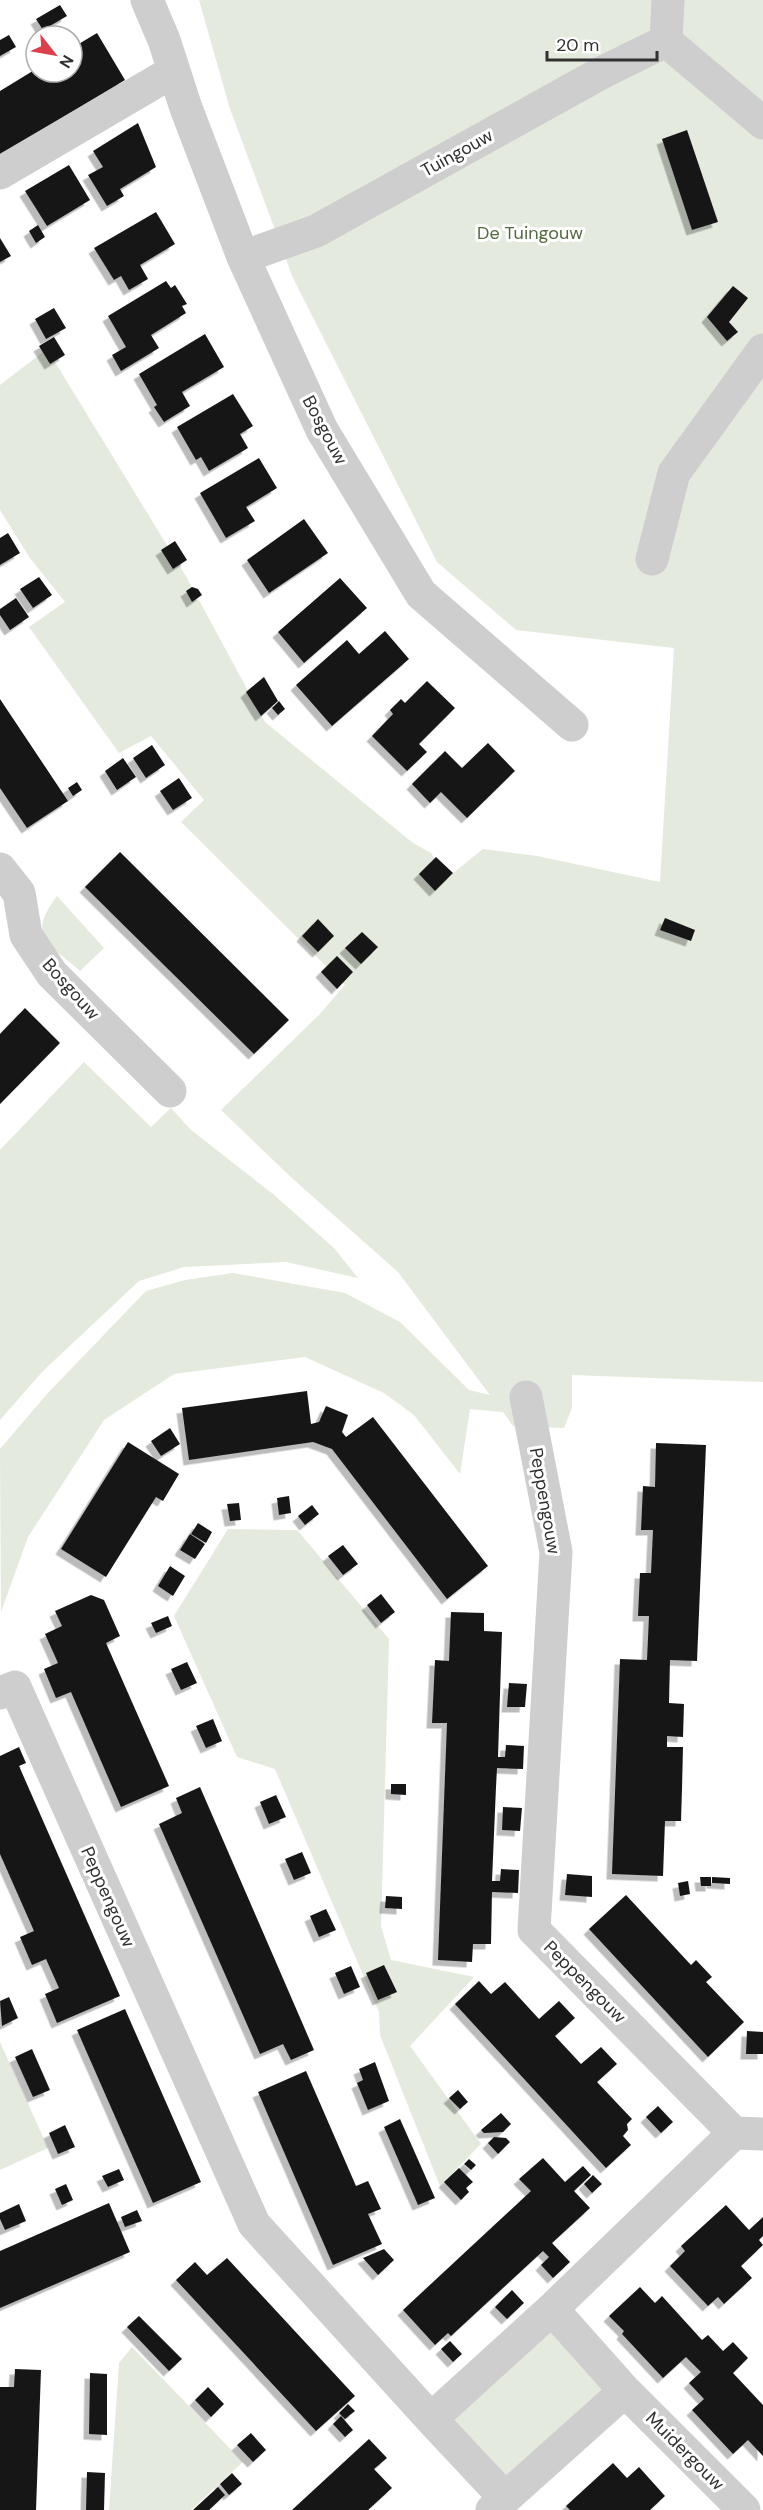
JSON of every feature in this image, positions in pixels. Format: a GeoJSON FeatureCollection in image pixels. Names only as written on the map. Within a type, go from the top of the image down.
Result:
{"type":"FeatureCollection","features":[{"type":"Feature","properties":{"kind":"street","name":"Bosgouw"},"geometry":{"type":"LineString","coordinates":[[147,0],[243,257],[322,430],[421,594],[572,725]]}},
{"type":"Feature","properties":{"kind":"street"},"geometry":{"type":"LineString","coordinates":[[668,0],[666,41],[763,123]]}},
{"type":"Feature","properties":{"kind":"street","name":"Tuingouw"},"geometry":{"type":"LineString","coordinates":[[243,257],[316,231],[603,72],[666,41]]}},
{"type":"Feature","properties":{"kind":"street"},"geometry":{"type":"LineString","coordinates":[[0,173],[174,71]]}},
{"type":"Feature","properties":{"kind":"street"},"geometry":{"type":"LineString","coordinates":[[652,559],[675,473],[763,350]]}},
{"type":"Feature","properties":{"kind":"street","name":"Bosgouw"},"geometry":{"type":"LineString","coordinates":[[0,869],[19,893],[26,935],[52,974],[170,1091]]}},
{"type":"Feature","properties":{"kind":"street","name":"Peppengouw"},"geometry":{"type":"LineString","coordinates":[[0,1693],[15,1687],[254,2224],[431,2419],[749,2134],[534,1930],[556,1552],[526,1397]]}},
{"type":"Feature","properties":{"kind":"street"},"geometry":{"type":"LineString","coordinates":[[431,2419],[498,2504],[625,2391],[552,2309]]}},
{"type":"Feature","properties":{"kind":"street","name":"Muidergouw"},"geometry":{"type":"LineString","coordinates":[[625,2391],[744,2510]]}},
{"type":"Feature","properties":{"kind":"green space","name":"De Tuingouw"},"geometry":{"type":"Polygon","coordinates":[[[199,0],[763,0],[763,1382],[572,1375],[572,1408],[564,1428],[513,1426],[503,1412],[470,1409],[460,1474],[414,1415],[384,1393],[305,1357],[174,1374],[104,1420],[28,1537],[1,1612],[0,1449],[47,1394],[146,1291],[185,1280],[233,1273],[345,1293],[400,1322],[469,1390],[490,1395],[398,1272],[293,1179],[221,1110],[319,1015],[345,985],[181,822],[204,800],[151,736],[119,753],[29,627],[65,602],[30,558],[0,510],[0,385],[47,349],[187,578],[265,722],[413,843],[431,853],[447,878],[483,849],[537,856],[660,882],[674,648],[516,630],[437,562],[293,278],[230,109],[199,0]]]}},
{"type":"Feature","properties":{"kind":"green space"},"geometry":{"type":"Polygon","coordinates":[[[57,896],[104,948],[80,971],[50,946],[42,930],[43,921],[57,896]]]}},
{"type":"Feature","properties":{"kind":"green space"},"geometry":{"type":"Polygon","coordinates":[[[84,1062],[151,1127],[171,1108],[191,1130],[273,1194],[334,1248],[358,1278],[286,1262],[184,1267],[139,1281],[43,1371],[0,1420],[0,1150],[84,1062]]]}},
{"type":"Feature","properties":{"kind":"green space"},"geometry":{"type":"Polygon","coordinates":[[[228,1529],[297,1530],[389,1639],[381,1926],[391,1960],[474,1977],[410,2046],[481,2144],[440,2186],[380,2035],[379,2012],[275,1769],[237,1757],[174,1616],[228,1529]]]}},
{"type":"Feature","properties":{"kind":"green space"},"geometry":{"type":"Polygon","coordinates":[[[0,2042],[48,2148],[0,2170],[0,2042]]]}},
{"type":"Feature","properties":{"kind":"green space"},"geometry":{"type":"Polygon","coordinates":[[[550,2330],[605,2390],[506,2481],[449,2421],[550,2330]]]}},
{"type":"Feature","properties":{"kind":"green space"},"geometry":{"type":"Polygon","coordinates":[[[132,2347],[243,2462],[191,2510],[109,2510],[119,2363],[132,2347]]]}},
{"type":"Feature","properties":{"kind":"building"},"geometry":{"type":"Polygon","coordinates":[[[60,5],[67,16],[53,24],[39,24],[36,19],[60,5]]]}},
{"type":"Feature","properties":{"kind":"building"},"geometry":{"type":"Polygon","coordinates":[[[97,33],[125,80],[0,155],[0,91],[24,76],[24,84],[84,84],[84,41],[97,33]]]}},
{"type":"Feature","properties":{"kind":"building"},"geometry":{"type":"Polygon","coordinates":[[[9,35],[16,47],[0,56],[0,40],[9,35]]]}},
{"type":"Feature","properties":{"kind":"building"},"geometry":{"type":"Polygon","coordinates":[[[138,123],[156,167],[120,189],[124,196],[107,206],[88,175],[103,167],[93,151],[138,123]]]}},
{"type":"Feature","properties":{"kind":"building"},"geometry":{"type":"Polygon","coordinates":[[[687,130],[718,222],[692,230],[662,139],[687,130]]]}},
{"type":"Feature","properties":{"kind":"building"},"geometry":{"type":"Polygon","coordinates":[[[69,165],[90,200],[47,226],[25,191],[69,165]]]}},
{"type":"Feature","properties":{"kind":"building"},"geometry":{"type":"Polygon","coordinates":[[[156,212],[175,244],[140,265],[148,279],[129,290],[121,276],[114,280],[94,248],[156,212]]]}},
{"type":"Feature","properties":{"kind":"building"},"geometry":{"type":"Polygon","coordinates":[[[38,225],[45,237],[36,243],[29,231],[38,225]]]}},
{"type":"Feature","properties":{"kind":"building"},"geometry":{"type":"Polygon","coordinates":[[[0,238],[11,256],[0,262],[0,238]]]}},
{"type":"Feature","properties":{"kind":"building"},"geometry":{"type":"Polygon","coordinates":[[[166,281],[171,288],[175,285],[187,304],[182,306],[186,313],[151,335],[159,348],[121,371],[112,355],[126,347],[108,316],[166,281]]]}},
{"type":"Feature","properties":{"kind":"building"},"geometry":{"type":"Polygon","coordinates":[[[733,286],[748,298],[729,322],[738,332],[727,341],[707,317],[733,286]]]}},
{"type":"Feature","properties":{"kind":"building"},"geometry":{"type":"Polygon","coordinates":[[[54,308],[66,328],[46,339],[35,319],[54,308]]]}},
{"type":"Feature","properties":{"kind":"building"},"geometry":{"type":"Polygon","coordinates":[[[205,334],[224,367],[182,392],[190,406],[164,422],[154,407],[157,405],[139,374],[205,334]]]}},
{"type":"Feature","properties":{"kind":"building"},"geometry":{"type":"Polygon","coordinates":[[[54,337],[65,355],[50,364],[39,346],[54,337]]]}},
{"type":"Feature","properties":{"kind":"building"},"geometry":{"type":"Polygon","coordinates":[[[233,394],[253,426],[240,434],[248,448],[209,471],[201,457],[196,460],[177,427],[233,394]]]}},
{"type":"Feature","properties":{"kind":"building"},"geometry":{"type":"Polygon","coordinates":[[[259,458],[277,488],[246,507],[255,521],[226,538],[200,493],[259,458]]]}},
{"type":"Feature","properties":{"kind":"building"},"geometry":{"type":"Polygon","coordinates":[[[304,519],[328,553],[269,593],[247,560],[304,519]]]}},
{"type":"Feature","properties":{"kind":"building"},"geometry":{"type":"Polygon","coordinates":[[[8,533],[20,553],[0,565],[0,538],[8,533]]]}},
{"type":"Feature","properties":{"kind":"building"},"geometry":{"type":"Polygon","coordinates":[[[175,541],[187,560],[173,569],[161,550],[175,541]]]}},
{"type":"Feature","properties":{"kind":"building"},"geometry":{"type":"Polygon","coordinates":[[[39,577],[52,595],[33,608],[20,589],[39,577]]]}},
{"type":"Feature","properties":{"kind":"building"},"geometry":{"type":"Polygon","coordinates":[[[340,578],[367,608],[304,663],[278,632],[340,578]]]}},
{"type":"Feature","properties":{"kind":"building"},"geometry":{"type":"Polygon","coordinates":[[[192,587],[198,589],[202,595],[192,602],[186,591],[192,587]]]}},
{"type":"Feature","properties":{"kind":"building"},"geometry":{"type":"Polygon","coordinates":[[[16,598],[29,617],[10,630],[0,615],[0,609],[16,598]]]}},
{"type":"Feature","properties":{"kind":"building"},"geometry":{"type":"Polygon","coordinates":[[[385,631],[409,659],[332,726],[296,685],[347,640],[359,654],[385,631]]]}},
{"type":"Feature","properties":{"kind":"building"},"geometry":{"type":"Polygon","coordinates":[[[264,677],[278,701],[261,716],[246,692],[264,677]]]}},
{"type":"Feature","properties":{"kind":"building"},"geometry":{"type":"Polygon","coordinates":[[[427,681],[455,708],[419,744],[427,752],[407,771],[372,736],[393,714],[390,710],[401,699],[405,703],[427,681]]]}},
{"type":"Feature","properties":{"kind":"building"},"geometry":{"type":"Polygon","coordinates":[[[0,699],[68,801],[27,828],[0,788],[0,699]]]}},
{"type":"Feature","properties":{"kind":"building"},"geometry":{"type":"Polygon","coordinates":[[[279,701],[285,709],[278,715],[272,708],[279,701]]]}},
{"type":"Feature","properties":{"kind":"building"},"geometry":{"type":"Polygon","coordinates":[[[488,743],[515,771],[467,818],[441,792],[430,803],[412,784],[445,751],[462,768],[488,743]]]}},
{"type":"Feature","properties":{"kind":"building"},"geometry":{"type":"Polygon","coordinates":[[[152,745],[165,765],[146,778],[133,758],[152,745]]]}},
{"type":"Feature","properties":{"kind":"building"},"geometry":{"type":"Polygon","coordinates":[[[123,758],[136,777],[117,790],[105,771],[123,758]]]}},
{"type":"Feature","properties":{"kind":"building"},"geometry":{"type":"Polygon","coordinates":[[[179,778],[192,798],[173,810],[160,791],[179,778]]]}},
{"type":"Feature","properties":{"kind":"building"},"geometry":{"type":"Polygon","coordinates":[[[77,782],[82,790],[73,796],[68,788],[77,782]]]}},
{"type":"Feature","properties":{"kind":"building"},"geometry":{"type":"Polygon","coordinates":[[[120,852],[289,1020],[254,1054],[85,887],[120,852]]]}},
{"type":"Feature","properties":{"kind":"building"},"geometry":{"type":"Polygon","coordinates":[[[436,857],[453,873],[435,891],[419,874],[436,857]]]}},
{"type":"Feature","properties":{"kind":"building"},"geometry":{"type":"Polygon","coordinates":[[[665,918],[695,930],[691,941],[660,930],[665,918]]]}},
{"type":"Feature","properties":{"kind":"building"},"geometry":{"type":"Polygon","coordinates":[[[318,919],[334,936],[318,952],[302,936],[318,919]]]}},
{"type":"Feature","properties":{"kind":"building"},"geometry":{"type":"Polygon","coordinates":[[[362,932],[378,947],[361,964],[345,948],[362,932]]]}},
{"type":"Feature","properties":{"kind":"building"},"geometry":{"type":"Polygon","coordinates":[[[337,956],[353,972],[337,989],[321,972],[337,956]]]}},
{"type":"Feature","properties":{"kind":"building"},"geometry":{"type":"Polygon","coordinates":[[[25,1008],[60,1043],[0,1104],[0,1034],[25,1008]]]}},
{"type":"Feature","properties":{"kind":"building"},"geometry":{"type":"Polygon","coordinates":[[[307,1391],[311,1424],[319,1422],[326,1406],[348,1415],[342,1432],[346,1437],[373,1417],[488,1566],[447,1599],[332,1449],[313,1442],[189,1460],[182,1408],[307,1391]]]}},
{"type":"Feature","properties":{"kind":"building"},"geometry":{"type":"Polygon","coordinates":[[[170,1428],[180,1444],[161,1456],[151,1441],[170,1428]]]}},
{"type":"Feature","properties":{"kind":"building"},"geometry":{"type":"Polygon","coordinates":[[[128,1442],[179,1474],[163,1501],[156,1497],[106,1577],[61,1549],[128,1442]]]}},
{"type":"Feature","properties":{"kind":"building"},"geometry":{"type":"Polygon","coordinates":[[[656,1443],[706,1445],[697,1661],[670,1660],[669,1703],[684,1704],[683,1737],[667,1736],[667,1747],[683,1747],[681,1821],[665,1821],[663,1876],[612,1874],[620,1659],[647,1660],[649,1616],[638,1616],[640,1573],[651,1573],[653,1530],[641,1530],[643,1486],[655,1487],[656,1443]]]}},
{"type":"Feature","properties":{"kind":"building"},"geometry":{"type":"Polygon","coordinates":[[[289,1496],[291,1513],[279,1515],[277,1498],[289,1496]]]}},
{"type":"Feature","properties":{"kind":"building"},"geometry":{"type":"Polygon","coordinates":[[[239,1503],[241,1520],[230,1521],[227,1504],[239,1503]]]}},
{"type":"Feature","properties":{"kind":"building"},"geometry":{"type":"Polygon","coordinates":[[[312,1505],[319,1514],[305,1525],[298,1516],[312,1505]]]}},
{"type":"Feature","properties":{"kind":"building"},"geometry":{"type":"Polygon","coordinates":[[[198,1523],[212,1532],[206,1543],[191,1534],[198,1523]]]}},
{"type":"Feature","properties":{"kind":"building"},"geometry":{"type":"Polygon","coordinates":[[[190,1534],[205,1544],[195,1559],[180,1550],[190,1534]]]}},
{"type":"Feature","properties":{"kind":"building"},"geometry":{"type":"Polygon","coordinates":[[[343,1545],[358,1564],[343,1575],[328,1556],[343,1545]]]}},
{"type":"Feature","properties":{"kind":"building"},"geometry":{"type":"Polygon","coordinates":[[[170,1566],[185,1576],[173,1596],[158,1586],[170,1566]]]}},
{"type":"Feature","properties":{"kind":"building"},"geometry":{"type":"Polygon","coordinates":[[[381,1594],[395,1612],[381,1623],[367,1605],[381,1594]]]}},
{"type":"Feature","properties":{"kind":"building"},"geometry":{"type":"Polygon","coordinates":[[[91,1595],[104,1600],[120,1636],[106,1643],[169,1786],[121,1807],[71,1692],[56,1698],[44,1669],[58,1663],[45,1634],[62,1626],[55,1611],[91,1595]]]}},
{"type":"Feature","properties":{"kind":"building"},"geometry":{"type":"Polygon","coordinates":[[[451,1612],[484,1613],[484,1631],[502,1632],[498,1757],[505,1757],[506,1745],[524,1746],[523,1769],[497,1768],[492,1881],[500,1881],[501,1869],[519,1870],[518,1893],[492,1892],[491,1944],[473,1944],[472,1962],[438,1960],[447,1723],[432,1723],[435,1660],[449,1661],[451,1612]]]}},
{"type":"Feature","properties":{"kind":"building"},"geometry":{"type":"Polygon","coordinates":[[[168,1616],[172,1626],[156,1633],[151,1623],[168,1616]]]}},
{"type":"Feature","properties":{"kind":"building"},"geometry":{"type":"Polygon","coordinates":[[[187,1662],[197,1683],[181,1690],[171,1669],[187,1662]]]}},
{"type":"Feature","properties":{"kind":"building"},"geometry":{"type":"Polygon","coordinates":[[[509,1683],[527,1684],[525,1707],[507,1707],[509,1683]]]}},
{"type":"Feature","properties":{"kind":"building"},"geometry":{"type":"Polygon","coordinates":[[[213,1719],[222,1741],[206,1748],[196,1726],[213,1719]]]}},
{"type":"Feature","properties":{"kind":"building"},"geometry":{"type":"Polygon","coordinates":[[[19,1747],[26,1763],[19,1766],[120,1996],[57,2023],[45,1994],[59,1988],[46,1959],[32,1965],[20,1937],[34,1931],[0,1854],[0,1756],[19,1747]]]}},
{"type":"Feature","properties":{"kind":"building"},"geometry":{"type":"Polygon","coordinates":[[[391,1784],[406,1784],[406,1795],[391,1794],[391,1784]]]}},
{"type":"Feature","properties":{"kind":"building"},"geometry":{"type":"Polygon","coordinates":[[[200,1787],[314,2050],[291,2060],[283,2044],[260,2054],[159,1824],[182,1813],[176,1798],[200,1787]]]}},
{"type":"Feature","properties":{"kind":"building"},"geometry":{"type":"Polygon","coordinates":[[[276,1795],[286,1817],[269,1824],[260,1802],[276,1795]]]}},
{"type":"Feature","properties":{"kind":"building"},"geometry":{"type":"Polygon","coordinates":[[[503,1807],[522,1808],[520,1831],[502,1830],[503,1807]]]}},
{"type":"Feature","properties":{"kind":"building"},"geometry":{"type":"Polygon","coordinates":[[[302,1852],[311,1873],[294,1880],[285,1859],[302,1852]]]}},
{"type":"Feature","properties":{"kind":"building"},"geometry":{"type":"Polygon","coordinates":[[[567,1874],[592,1876],[592,1897],[565,1895],[567,1874]]]}},
{"type":"Feature","properties":{"kind":"building"},"geometry":{"type":"Polygon","coordinates":[[[700,1877],[711,1877],[711,1886],[701,1886],[700,1877]]]}},
{"type":"Feature","properties":{"kind":"building"},"geometry":{"type":"Polygon","coordinates":[[[712,1877],[730,1878],[730,1884],[712,1883],[712,1877]]]}},
{"type":"Feature","properties":{"kind":"building"},"geometry":{"type":"Polygon","coordinates":[[[688,1881],[690,1894],[680,1896],[678,1883],[688,1881]]]}},
{"type":"Feature","properties":{"kind":"building"},"geometry":{"type":"Polygon","coordinates":[[[626,1895],[691,1965],[696,1960],[712,1977],[706,1982],[744,2022],[708,2057],[589,1929],[626,1895]]]}},
{"type":"Feature","properties":{"kind":"building"},"geometry":{"type":"Polygon","coordinates":[[[386,1896],[402,1897],[402,1909],[385,1908],[386,1896]]]}},
{"type":"Feature","properties":{"kind":"building"},"geometry":{"type":"Polygon","coordinates":[[[326,1909],[336,1930],[319,1937],[310,1916],[326,1909]]]}},
{"type":"Feature","properties":{"kind":"building"},"geometry":{"type":"Polygon","coordinates":[[[384,1965],[397,1992],[378,2000],[366,1973],[384,1965]]]}},
{"type":"Feature","properties":{"kind":"building"},"geometry":{"type":"Polygon","coordinates":[[[351,1966],[360,1987],[344,1994],[335,1973],[351,1966]]]}},
{"type":"Feature","properties":{"kind":"building"},"geometry":{"type":"Polygon","coordinates":[[[479,1981],[491,1994],[505,1982],[539,2019],[559,2001],[575,2018],[555,2036],[581,2064],[601,2047],[617,2064],[597,2082],[632,2119],[627,2124],[628,2130],[623,2136],[631,2145],[606,2168],[455,2004],[479,1981]]]}},
{"type":"Feature","properties":{"kind":"building"},"geometry":{"type":"Polygon","coordinates":[[[9,1997],[18,2018],[2,2026],[0,2001],[9,1997]]]}},
{"type":"Feature","properties":{"kind":"building"},"geometry":{"type":"Polygon","coordinates":[[[125,2009],[201,2182],[153,2203],[77,2030],[125,2009]]]}},
{"type":"Feature","properties":{"kind":"building"},"geometry":{"type":"Polygon","coordinates":[[[747,2031],[763,2032],[763,2054],[746,2054],[747,2031]]]}},
{"type":"Feature","properties":{"kind":"building"},"geometry":{"type":"Polygon","coordinates":[[[32,2049],[50,2090],[33,2097],[15,2057],[32,2049]]]}},
{"type":"Feature","properties":{"kind":"building"},"geometry":{"type":"Polygon","coordinates":[[[375,2062],[389,2101],[368,2110],[357,2083],[363,2080],[359,2069],[375,2062]]]}},
{"type":"Feature","properties":{"kind":"building"},"geometry":{"type":"Polygon","coordinates":[[[306,2071],[356,2186],[368,2181],[381,2209],[368,2214],[382,2244],[333,2265],[258,2092],[306,2071]]]}},
{"type":"Feature","properties":{"kind":"building"},"geometry":{"type":"Polygon","coordinates":[[[458,2090],[468,2102],[460,2109],[449,2098],[458,2090]]]}},
{"type":"Feature","properties":{"kind":"building"},"geometry":{"type":"Polygon","coordinates":[[[658,2106],[673,2122],[661,2133],[646,2117],[658,2106]]]}},
{"type":"Feature","properties":{"kind":"building"},"geometry":{"type":"Polygon","coordinates":[[[501,2113],[511,2124],[503,2132],[484,2133],[481,2130],[501,2113]]]}},
{"type":"Feature","properties":{"kind":"building"},"geometry":{"type":"Polygon","coordinates":[[[400,2119],[435,2198],[418,2205],[384,2127],[400,2119]]]}},
{"type":"Feature","properties":{"kind":"building"},"geometry":{"type":"Polygon","coordinates":[[[65,2125],[75,2147],[58,2154],[49,2133],[65,2125]]]}},
{"type":"Feature","properties":{"kind":"building"},"geometry":{"type":"Polygon","coordinates":[[[494,2137],[506,2138],[510,2142],[498,2154],[488,2143],[494,2137]]]}},
{"type":"Feature","properties":{"kind":"building"},"geometry":{"type":"Polygon","coordinates":[[[543,2158],[565,2182],[583,2166],[591,2175],[574,2191],[590,2208],[552,2243],[570,2262],[553,2278],[541,2265],[549,2257],[543,2251],[451,2336],[448,2333],[435,2345],[403,2310],[531,2191],[519,2179],[543,2158]]]}},
{"type":"Feature","properties":{"kind":"building"},"geometry":{"type":"Polygon","coordinates":[[[469,2159],[476,2165],[471,2170],[464,2164],[469,2159]]]}},
{"type":"Feature","properties":{"kind":"building"},"geometry":{"type":"Polygon","coordinates":[[[459,2168],[473,2182],[466,2188],[469,2192],[461,2200],[444,2182],[459,2168]]]}},
{"type":"Feature","properties":{"kind":"building"},"geometry":{"type":"Polygon","coordinates":[[[119,2169],[124,2180],[108,2187],[102,2176],[119,2169]]]}},
{"type":"Feature","properties":{"kind":"building"},"geometry":{"type":"Polygon","coordinates":[[[593,2175],[602,2184],[592,2193],[584,2184],[593,2175]]]}},
{"type":"Feature","properties":{"kind":"building"},"geometry":{"type":"Polygon","coordinates":[[[66,2184],[73,2200],[62,2205],[55,2189],[66,2184]]]}},
{"type":"Feature","properties":{"kind":"building"},"geometry":{"type":"Polygon","coordinates":[[[109,2203],[130,2252],[0,2308],[0,2251],[109,2203]]]}},
{"type":"Feature","properties":{"kind":"building"},"geometry":{"type":"Polygon","coordinates":[[[19,2204],[26,2221],[5,2230],[0,2213],[19,2204]]]}},
{"type":"Feature","properties":{"kind":"building"},"geometry":{"type":"Polygon","coordinates":[[[726,2205],[749,2230],[763,2217],[763,2236],[759,2240],[763,2245],[741,2266],[752,2278],[724,2304],[718,2297],[708,2306],[670,2266],[685,2251],[681,2246],[726,2205]]]}},
{"type":"Feature","properties":{"kind":"building"},"geometry":{"type":"Polygon","coordinates":[[[137,2210],[142,2221],[125,2227],[121,2217],[137,2210]]]}},
{"type":"Feature","properties":{"kind":"building"},"geometry":{"type":"Polygon","coordinates":[[[384,2249],[394,2260],[378,2275],[363,2258],[384,2249]]]}},
{"type":"Feature","properties":{"kind":"building"},"geometry":{"type":"Polygon","coordinates":[[[227,2258],[355,2396],[316,2431],[176,2280],[195,2262],[207,2275],[227,2258]]]}},
{"type":"Feature","properties":{"kind":"building"},"geometry":{"type":"Polygon","coordinates":[[[640,2287],[655,2303],[662,2296],[702,2340],[708,2335],[723,2351],[733,2342],[748,2358],[733,2373],[763,2405],[763,2456],[748,2440],[733,2454],[692,2410],[704,2399],[689,2383],[701,2372],[686,2357],[663,2378],[622,2334],[624,2331],[609,2316],[640,2287]]]}},
{"type":"Feature","properties":{"kind":"building"},"geometry":{"type":"Polygon","coordinates":[[[512,2290],[524,2303],[507,2319],[495,2307],[512,2290]]]}},
{"type":"Feature","properties":{"kind":"building"},"geometry":{"type":"Polygon","coordinates":[[[139,2316],[182,2359],[169,2371],[127,2327],[139,2316]]]}},
{"type":"Feature","properties":{"kind":"building"},"geometry":{"type":"Polygon","coordinates":[[[450,2341],[462,2354],[453,2362],[441,2349],[450,2341]]]}},
{"type":"Feature","properties":{"kind":"building"},"geometry":{"type":"Polygon","coordinates":[[[15,2369],[41,2370],[36,2510],[0,2510],[0,2387],[14,2387],[15,2369]]]}},
{"type":"Feature","properties":{"kind":"building"},"geometry":{"type":"Polygon","coordinates":[[[90,2373],[107,2374],[107,2435],[89,2434],[90,2373]]]}},
{"type":"Feature","properties":{"kind":"building"},"geometry":{"type":"Polygon","coordinates":[[[208,2387],[224,2404],[211,2417],[195,2400],[208,2387]]]}},
{"type":"Feature","properties":{"kind":"building"},"geometry":{"type":"Polygon","coordinates":[[[348,2404],[355,2411],[345,2419],[339,2413],[348,2404]]]}},
{"type":"Feature","properties":{"kind":"building"},"geometry":{"type":"Polygon","coordinates":[[[341,2416],[353,2430],[345,2437],[333,2424],[341,2416]]]}},
{"type":"Feature","properties":{"kind":"building"},"geometry":{"type":"Polygon","coordinates":[[[251,2433],[266,2450],[253,2462],[237,2445],[251,2433]]]}},
{"type":"Feature","properties":{"kind":"building"},"geometry":{"type":"Polygon","coordinates":[[[369,2439],[387,2458],[374,2469],[392,2488],[368,2510],[292,2510],[369,2439]]]}},
{"type":"Feature","properties":{"kind":"building"},"geometry":{"type":"Polygon","coordinates":[[[613,2463],[627,2478],[639,2467],[665,2496],[650,2510],[570,2510],[566,2506],[613,2463]]]}},
{"type":"Feature","properties":{"kind":"building"},"geometry":{"type":"Polygon","coordinates":[[[87,2472],[105,2473],[104,2510],[86,2510],[87,2472]]]}},
{"type":"Feature","properties":{"kind":"building"},"geometry":{"type":"Polygon","coordinates":[[[232,2473],[242,2484],[229,2495],[220,2484],[232,2473]]]}},
{"type":"Feature","properties":{"kind":"building"},"geometry":{"type":"Polygon","coordinates":[[[218,2487],[225,2495],[209,2510],[193,2510],[218,2487]]]}}]}
